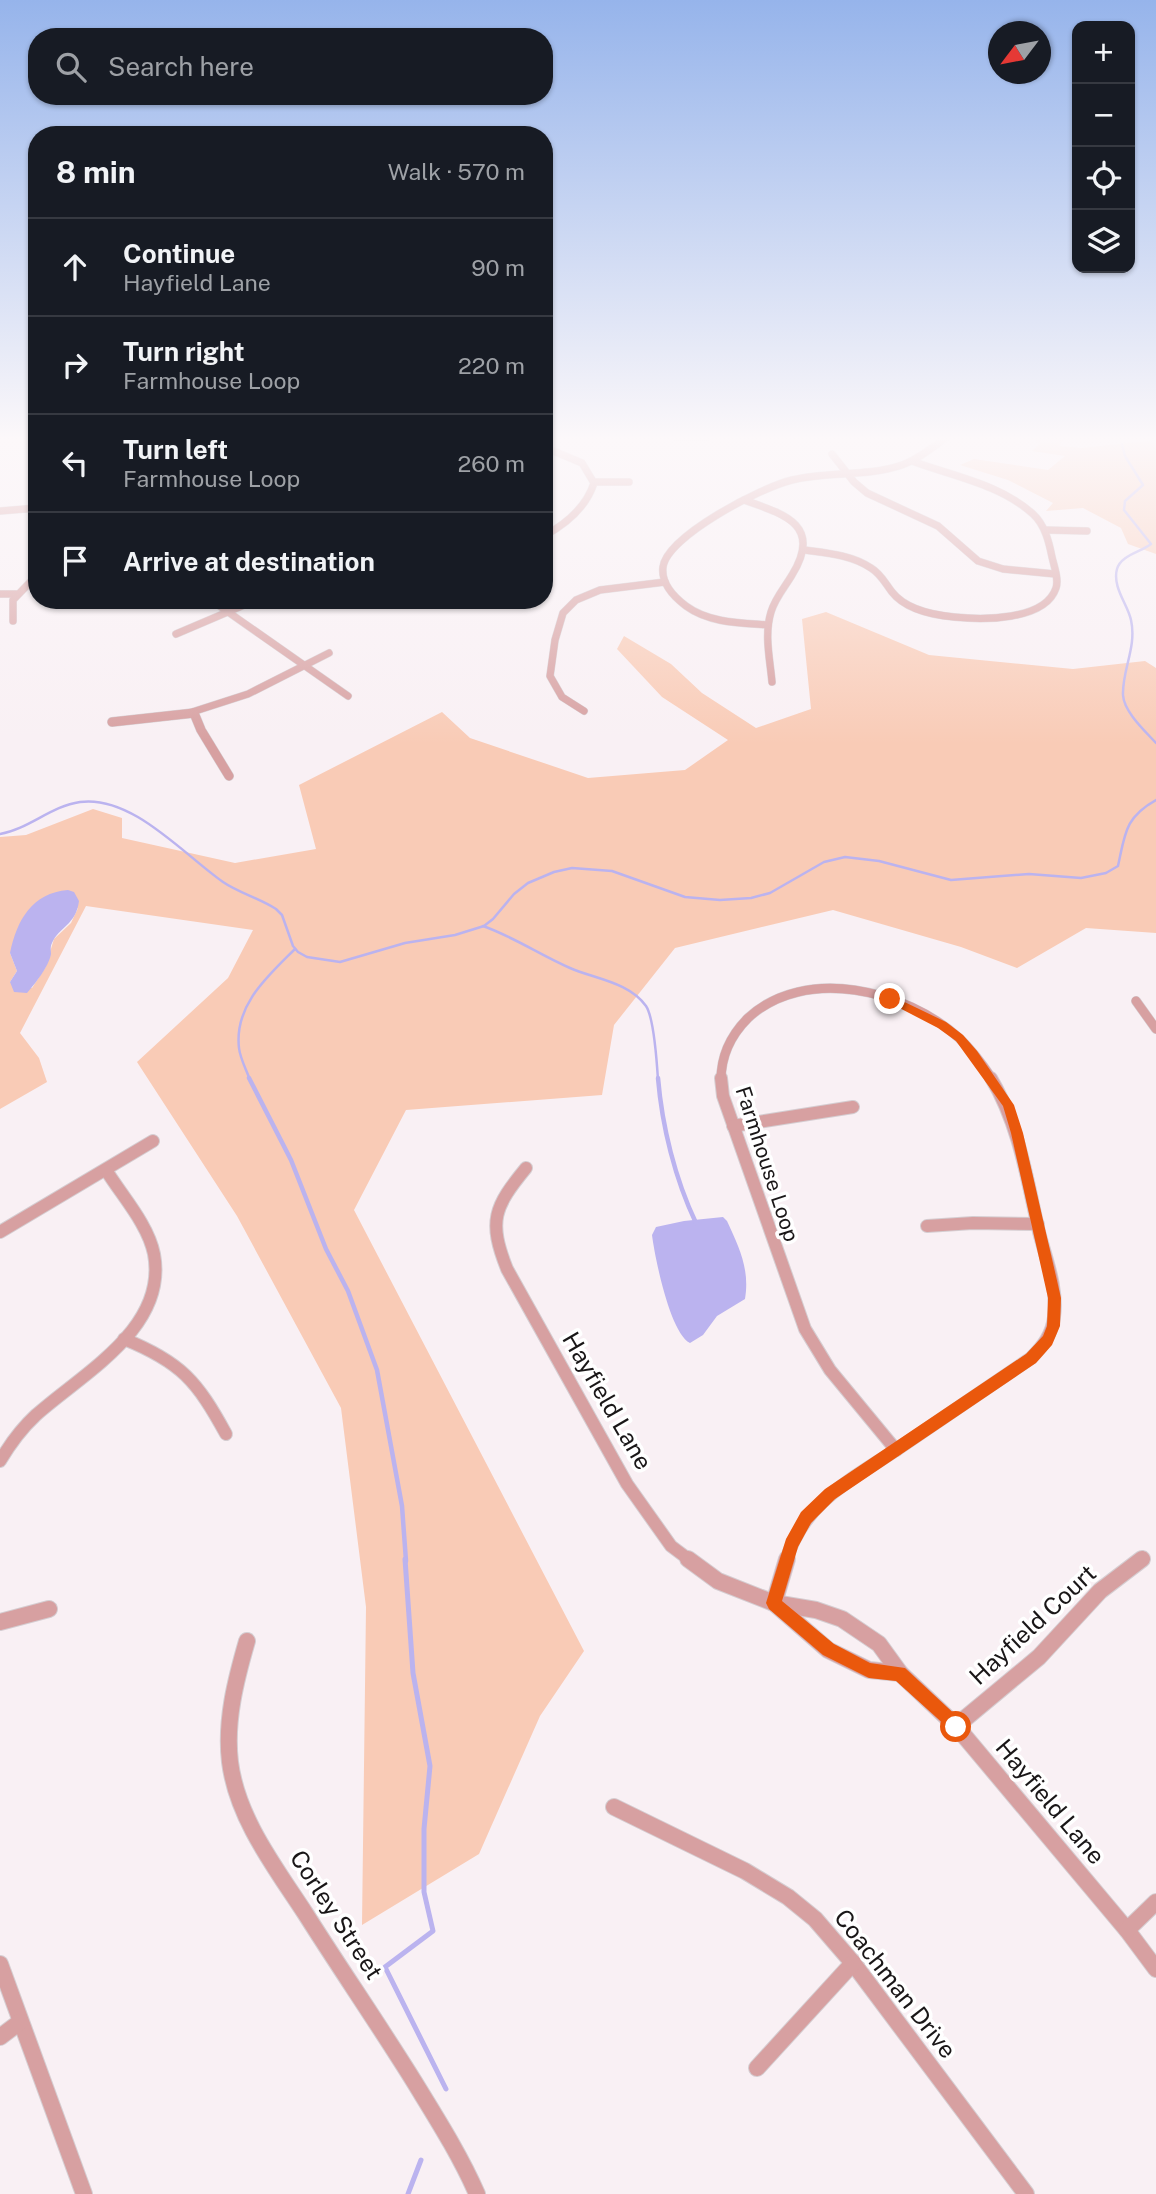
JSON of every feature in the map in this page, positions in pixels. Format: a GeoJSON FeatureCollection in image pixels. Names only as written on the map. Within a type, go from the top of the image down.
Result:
{"type":"FeatureCollection","features":[{"type":"Feature","properties":{"kind":"street"},"geometry":{"type":"LineString","coordinates":[[682,539],[664,559],[665,582],[684,604],[699,613],[727,622],[768,625]]}},
{"type":"Feature","properties":{"kind":"street"},"geometry":{"type":"LineString","coordinates":[[772,682],[768,625],[775,602],[806,550],[805,539]]}},
{"type":"Feature","properties":{"kind":"street"},"geometry":{"type":"LineString","coordinates":[[953,539],[978,561],[1003,569],[1055,574]]}},
{"type":"Feature","properties":{"kind":"street"},"geometry":{"type":"LineString","coordinates":[[806,550],[840,555],[864,563],[877,572],[900,599],[916,608],[936,614],[1004,617],[1029,611],[1043,604],[1055,590],[1055,574],[1047,539]]}},
{"type":"Feature","properties":{"kind":"street"},"geometry":{"type":"LineString","coordinates":[[584,711],[562,697],[550,676],[564,612],[579,599],[596,592],[665,582]]}},
{"type":"Feature","properties":{"kind":"street"},"geometry":{"type":"LineString","coordinates":[[13,621],[11,606],[16,594],[28,583]]}},
{"type":"Feature","properties":{"kind":"street"},"geometry":{"type":"LineString","coordinates":[[0,594],[16,594]]}},
{"type":"Feature","properties":{"kind":"street"},"geometry":{"type":"LineString","coordinates":[[1043,604],[1056,610]]}},
{"type":"Feature","properties":{"kind":"street"},"geometry":{"type":"LineString","coordinates":[[223,609],[348,696]]}},
{"type":"Feature","properties":{"kind":"street"},"geometry":{"type":"LineString","coordinates":[[176,634],[237,609]]}},
{"type":"Feature","properties":{"kind":"street"},"geometry":{"type":"LineString","coordinates":[[112,722],[194,713],[242,697],[329,653]]}},
{"type":"Feature","properties":{"kind":"street"},"geometry":{"type":"LineString","coordinates":[[194,713],[229,776]]}},
{"type":"Feature","properties":{"kind":"street","name":"Farmhouse Loop"},"geometry":{"type":"LineString","coordinates":[[774,1603],[791,1544],[806,1517],[830,1494],[896,1450],[1031,1358],[1047,1341],[1054,1326],[1054,1298],[1017,1133],[1008,1105],[997,1087],[960,1038],[942,1025],[890,999],[855,990],[811,990],[780,997],[746,1018],[729,1041],[722,1058],[721,1086],[805,1329],[830,1370],[896,1450]]}},
{"type":"Feature","properties":{"kind":"street"},"geometry":{"type":"LineString","coordinates":[[1136,1001],[1156,1030]]}},
{"type":"Feature","properties":{"kind":"street"},"geometry":{"type":"LineString","coordinates":[[733,1126],[853,1107]]}},
{"type":"Feature","properties":{"kind":"street"},"geometry":{"type":"LineString","coordinates":[[0,1232],[153,1141]]}},
{"type":"Feature","properties":{"kind":"street","name":"Hayfield Lane"},"geometry":{"type":"LineString","coordinates":[[526,1168],[503,1195],[492,1226],[495,1242],[507,1269],[620,1472],[671,1546],[718,1581],[774,1603],[816,1610],[842,1619],[878,1644],[900,1673],[956,1727],[1127,1930],[1156,1969]]}},
{"type":"Feature","properties":{"kind":"street"},"geometry":{"type":"LineString","coordinates":[[0,1461],[15,1438],[35,1416],[124,1339],[146,1307],[154,1283],[156,1261],[150,1242],[106,1170]]}},
{"type":"Feature","properties":{"kind":"street"},"geometry":{"type":"LineString","coordinates":[[928,1226],[973,1223],[1038,1224]]}},
{"type":"Feature","properties":{"kind":"street"},"geometry":{"type":"LineString","coordinates":[[124,1339],[160,1354],[188,1374],[203,1392],[226,1434]]}},
{"type":"Feature","properties":{"kind":"street","name":"Hayfield Court"},"geometry":{"type":"LineString","coordinates":[[956,1727],[1039,1657],[1100,1591],[1143,1558]]}},
{"type":"Feature","properties":{"kind":"street","name":"Hayfield Lane"},"geometry":{"type":"LineString","coordinates":[[774,1603],[828,1650],[869,1670],[900,1673]]}},
{"type":"Feature","properties":{"kind":"street"},"geometry":{"type":"LineString","coordinates":[[0,1622],[49,1609]]}},
{"type":"Feature","properties":{"kind":"street","name":"Corley Street"},"geometry":{"type":"LineString","coordinates":[[247,1641],[232,1713],[230,1761],[237,1791],[272,1861],[396,2052],[456,2152],[477,2194]]}},
{"type":"Feature","properties":{"kind":"street","name":"Coachman Drive"},"geometry":{"type":"LineString","coordinates":[[614,1807],[745,1871],[788,1897],[815,1919],[853,1963],[1026,2194]]}},
{"type":"Feature","properties":{"kind":"street"},"geometry":{"type":"LineString","coordinates":[[1127,1930],[1156,1902]]}},
{"type":"Feature","properties":{"kind":"street"},"geometry":{"type":"LineString","coordinates":[[757,2067],[853,1963]]}},
{"type":"Feature","properties":{"kind":"street"},"geometry":{"type":"LineString","coordinates":[[0,1964],[84,2194]]}},
{"type":"Feature","properties":{"kind":"street"},"geometry":{"type":"LineString","coordinates":[[0,2037],[20,2022]]}},
{"type":"Feature","properties":{"kind":"shaded area"},"geometry":{"type":"Polygon","coordinates":[[[1126,539],[1156,539],[1156,554],[1128,544],[1126,539]]]}},
{"type":"Feature","properties":{"kind":"shaded area"},"geometry":{"type":"Polygon","coordinates":[[[826,612],[929,655],[1073,669],[1145,661],[1156,668],[1156,933],[1086,928],[1017,968],[961,947],[833,910],[675,948],[614,1025],[602,1095],[406,1110],[354,1210],[584,1651],[540,1716],[479,1854],[362,1925],[366,1607],[341,1408],[237,1216],[137,1062],[228,978],[253,930],[86,906],[20,1033],[39,1058],[47,1082],[0,1109],[0,837],[26,835],[93,809],[122,818],[122,838],[235,863],[316,849],[299,785],[442,712],[470,738],[588,778],[685,770],[728,740],[662,697],[617,649],[624,636],[671,664],[702,693],[756,728],[811,709],[802,619],[826,612]],[[78,908],[10,953],[17,971],[10,982],[32,988],[45,968],[54,939],[71,923],[78,908]]]}},
{"type":"Feature","properties":{"kind":"shaded area"},"geometry":{"type":"Polygon","coordinates":[[[68,890],[74,892],[79,901],[75,915],[51,944],[48,964],[34,985],[27,993],[14,992],[10,982],[17,971],[10,953],[22,919],[28,910],[45,896],[68,890]]]}},
{"type":"Feature","properties":{"kind":"shaded area"},"geometry":{"type":"Polygon","coordinates":[[[723,1217],[736,1240],[742,1259],[746,1278],[745,1299],[717,1316],[703,1335],[690,1343],[676,1325],[670,1310],[652,1235],[656,1227],[723,1217]]]}},
{"type":"Feature","properties":{"kind":"waterway"},"geometry":{"type":"LineString","coordinates":[[1147,539],[1151,544],[1123,560],[1116,576],[1132,630],[1123,686],[1124,701],[1131,714],[1156,743]]}},
{"type":"Feature","properties":{"kind":"waterway"},"geometry":{"type":"LineString","coordinates":[[483,926],[528,883],[572,868],[612,871],[685,897],[720,900],[751,898],[770,893],[824,862],[845,857],[879,861],[951,880],[1029,874],[1081,878],[1106,873],[1118,866],[1132,820],[1156,800]]}},
{"type":"Feature","properties":{"kind":"waterway"},"geometry":{"type":"LineString","coordinates":[[0,834],[69,804],[99,802],[119,808],[156,829],[223,882],[276,909],[282,915],[293,946],[307,957],[340,962],[405,943],[455,935],[483,926]]}},
{"type":"Feature","properties":{"kind":"waterway"},"geometry":{"type":"LineString","coordinates":[[483,926],[570,968],[621,986],[639,998],[646,1006],[651,1020],[658,1080]]}},
{"type":"Feature","properties":{"kind":"waterway"},"geometry":{"type":"LineString","coordinates":[[250,1080],[239,1048],[242,1018],[247,1005],[264,981],[295,949]]}},
{"type":"Feature","properties":{"kind":"waterway"},"geometry":{"type":"LineString","coordinates":[[658,1078],[671,1152],[696,1223]]}},
{"type":"Feature","properties":{"kind":"waterway"},"geometry":{"type":"LineString","coordinates":[[250,1080],[291,1160],[326,1249],[348,1291],[377,1370],[402,1506],[406,1561]]}},
{"type":"Feature","properties":{"kind":"waterway"},"geometry":{"type":"LineString","coordinates":[[405,1559],[413,1673],[430,1766],[424,1829],[424,1892],[433,1931],[385,1967],[446,2089]]}},
{"type":"Feature","properties":{"kind":"waterway"},"geometry":{"type":"LineString","coordinates":[[408,2194],[421,2160]]}},
{"type":"Feature","properties":{"kind":"route"},"geometry":{"type":"LineString","coordinates":[[890,999],[911,1007],[960,1038],[1008,1105],[1017,1133],[1054,1298],[1054,1326],[1047,1341],[1031,1358],[830,1494],[806,1517],[791,1544],[774,1603],[828,1650],[869,1670],[900,1673],[956,1727]]}}]}
